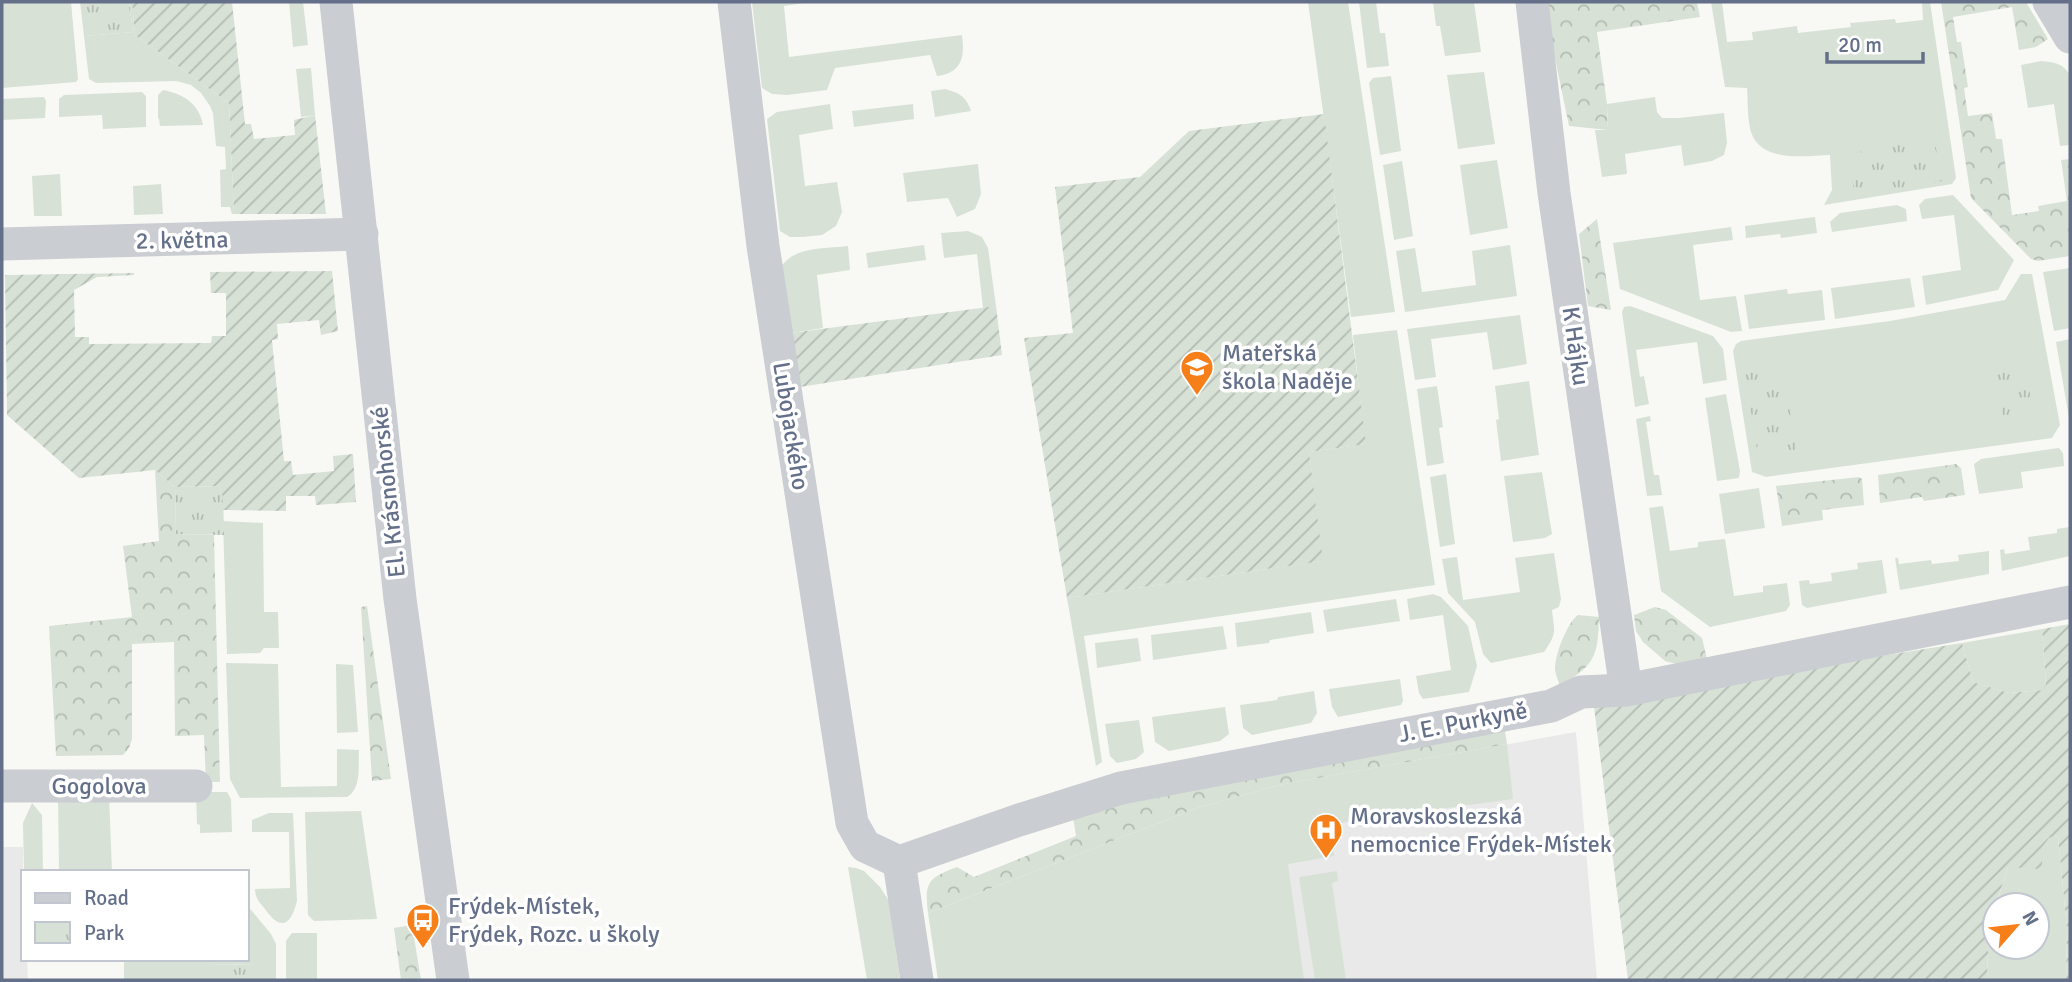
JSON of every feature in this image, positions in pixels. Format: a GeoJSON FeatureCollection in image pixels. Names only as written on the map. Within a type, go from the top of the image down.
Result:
{"type":"FeatureCollection","features":[{"type":"Feature","properties":{"kind":"street","name":"El. Krásnohorské"},"geometry":{"type":"LineString","coordinates":[[335,2],[400,600],[453,980]]}},
{"type":"Feature","properties":{"kind":"street","name":"Lubojackého"},"geometry":{"type":"LineString","coordinates":[[734,2],[763,246],[852,823],[865,846],[899,862]]}},
{"type":"Feature","properties":{"kind":"street","name":"K Hájku"},"geometry":{"type":"LineString","coordinates":[[1532,2],[1554,193],[1626,690]]}},
{"type":"Feature","properties":{"kind":"street"},"geometry":{"type":"LineString","coordinates":[[2049,2],[2070,37]]}},
{"type":"Feature","properties":{"kind":"street","name":"2. května"},"geometry":{"type":"LineString","coordinates":[[2,244],[362,234]]}},
{"type":"Feature","properties":{"kind":"street","name":"J. E. Purkyně"},"geometry":{"type":"LineString","coordinates":[[899,862],[1018,820],[1121,788],[1551,706],[1581,692],[1626,690],[2070,602]]}},
{"type":"Feature","properties":{"kind":"street","name":"Gogolova"},"geometry":{"type":"LineString","coordinates":[[2,786],[196,786]]}},
{"type":"Feature","properties":{"kind":"street"},"geometry":{"type":"LineString","coordinates":[[899,862],[917,980]]}},
{"type":"Feature","properties":{"kind":"shaded area","name":"Moravskoslezská nemocnice Frýdek-Místek"},"geometry":{"type":"Polygon","coordinates":[[[1576,732],[1597,980],[942,980],[1279,785],[1576,732]]]}},
{"type":"Feature","properties":{"kind":"shaded area"},"geometry":{"type":"Polygon","coordinates":[[[2,847],[23,847],[21,961],[27,961],[28,980],[2,980],[2,847]]]}},
{"type":"Feature","properties":{"kind":"green space"},"geometry":{"type":"Polygon","coordinates":[[[2,2],[71,2],[78,79],[76,82],[2,88],[2,2]]]}},
{"type":"Feature","properties":{"kind":"green space"},"geometry":{"type":"Polygon","coordinates":[[[80,2],[129,2],[133,32],[84,36],[80,2]]]}},
{"type":"Feature","properties":{"kind":"green space"},"geometry":{"type":"Polygon","coordinates":[[[129,2],[132,2],[135,35],[229,103],[234,214],[230,207],[221,207],[220,170],[226,169],[225,147],[216,146],[213,113],[201,93],[191,85],[176,81],[96,83],[89,79],[84,36],[133,32],[129,2]]]}},
{"type":"Feature","properties":{"kind":"green space"},"geometry":{"type":"Polygon","coordinates":[[[132,2],[232,2],[245,124],[251,124],[254,139],[295,135],[294,120],[315,115],[326,214],[234,214],[229,103],[135,35],[132,2]]]}},
{"type":"Feature","properties":{"kind":"green space"},"geometry":{"type":"Polygon","coordinates":[[[289,2],[303,2],[308,45],[293,47],[289,2]]]}},
{"type":"Feature","properties":{"kind":"green space"},"geometry":{"type":"Polygon","coordinates":[[[752,2],[810,2],[784,6],[789,57],[962,35],[962,57],[957,68],[937,76],[930,55],[835,68],[827,90],[772,94],[762,88],[752,2]]]}},
{"type":"Feature","properties":{"kind":"green space"},"geometry":{"type":"Polygon","coordinates":[[[1308,2],[1348,2],[1395,312],[1351,317],[1308,2]]]}},
{"type":"Feature","properties":{"kind":"green space"},"geometry":{"type":"Polygon","coordinates":[[[1359,2],[1376,2],[1380,33],[1385,33],[1389,66],[1367,68],[1359,2]]]}},
{"type":"Feature","properties":{"kind":"green space"},"geometry":{"type":"Polygon","coordinates":[[[1433,2],[1474,2],[1481,52],[1445,56],[1440,26],[1436,26],[1433,2]]]}},
{"type":"Feature","properties":{"kind":"green space"},"geometry":{"type":"Polygon","coordinates":[[[1548,2],[1697,2],[1700,17],[1597,32],[1608,130],[1569,126],[1545,10],[1548,2]]]}},
{"type":"Feature","properties":{"kind":"green space"},"geometry":{"type":"Polygon","coordinates":[[[1711,2],[1722,2],[1727,42],[1753,40],[1752,32],[1797,26],[1798,33],[1851,27],[1850,23],[1895,19],[1896,23],[1923,20],[1922,2],[1930,2],[1956,178],[1952,184],[1824,205],[1832,190],[1830,155],[1785,156],[1764,149],[1756,142],[1748,115],[1747,88],[1725,87],[1711,2]]]}},
{"type":"Feature","properties":{"kind":"green space"},"geometry":{"type":"Polygon","coordinates":[[[1941,2],[2026,2],[2048,39],[2036,47],[2019,50],[2012,7],[1953,17],[1957,42],[1961,42],[1968,87],[1964,88],[1968,116],[1992,113],[1996,139],[2002,139],[2012,215],[2039,211],[2038,206],[2067,201],[2061,160],[2070,159],[2070,256],[2038,261],[2031,259],[1971,198],[1941,2]]]}},
{"type":"Feature","properties":{"kind":"green space"},"geometry":{"type":"Polygon","coordinates":[[[2041,61],[2058,64],[2070,75],[2070,145],[2060,146],[2054,104],[2028,108],[2021,65],[2041,61]]]}},
{"type":"Feature","properties":{"kind":"green space"},"geometry":{"type":"Polygon","coordinates":[[[311,68],[315,115],[301,117],[296,69],[311,68]]]}},
{"type":"Feature","properties":{"kind":"green space"},"geometry":{"type":"Polygon","coordinates":[[[1484,72],[1495,144],[1458,149],[1447,75],[1484,72]]]}},
{"type":"Feature","properties":{"kind":"green space"},"geometry":{"type":"Polygon","coordinates":[[[1391,76],[1401,151],[1380,155],[1369,83],[1373,78],[1391,76]]]}},
{"type":"Feature","properties":{"kind":"green space"},"geometry":{"type":"Polygon","coordinates":[[[945,89],[961,96],[971,111],[935,117],[931,91],[945,89]]]}},
{"type":"Feature","properties":{"kind":"green space"},"geometry":{"type":"Polygon","coordinates":[[[163,90],[177,94],[194,105],[203,125],[160,126],[158,95],[163,90]]]}},
{"type":"Feature","properties":{"kind":"green space"},"geometry":{"type":"Polygon","coordinates":[[[142,92],[146,96],[146,127],[103,129],[102,115],[59,117],[59,99],[64,95],[142,92]]]}},
{"type":"Feature","properties":{"kind":"green space"},"geometry":{"type":"Polygon","coordinates":[[[44,97],[45,118],[2,120],[2,99],[44,97]]]}},
{"type":"Feature","properties":{"kind":"green space"},"geometry":{"type":"Polygon","coordinates":[[[1655,97],[1657,112],[1662,118],[1724,113],[1727,143],[1724,155],[1712,161],[1684,166],[1681,145],[1625,154],[1627,174],[1602,177],[1595,130],[1608,130],[1607,104],[1655,97]]]}},
{"type":"Feature","properties":{"kind":"green space"},"geometry":{"type":"Polygon","coordinates":[[[830,104],[833,129],[799,135],[805,186],[837,182],[842,212],[836,226],[822,235],[790,237],[780,231],[767,119],[777,112],[830,104]]]}},
{"type":"Feature","properties":{"kind":"green space"},"geometry":{"type":"Polygon","coordinates":[[[913,104],[914,119],[854,127],[852,111],[913,104]]]}},
{"type":"Feature","properties":{"kind":"green space","name":"Mateřská škola Naděje"},"geometry":{"type":"Polygon","coordinates":[[[1324,114],[1366,444],[1309,452],[1323,561],[1067,598],[1024,338],[1073,333],[1055,187],[1140,177],[1189,131],[1324,114]]]}},
{"type":"Feature","properties":{"kind":"green space"},"geometry":{"type":"Polygon","coordinates":[[[1934,138],[1942,181],[1855,197],[1848,154],[1934,138]]]}},
{"type":"Feature","properties":{"kind":"green space"},"geometry":{"type":"Polygon","coordinates":[[[1497,160],[1508,228],[1470,235],[1460,165],[1497,160]]]}},
{"type":"Feature","properties":{"kind":"green space"},"geometry":{"type":"Polygon","coordinates":[[[1402,161],[1413,236],[1394,240],[1383,165],[1402,161]]]}},
{"type":"Feature","properties":{"kind":"green space"},"geometry":{"type":"Polygon","coordinates":[[[978,164],[981,194],[975,209],[957,217],[948,198],[907,202],[903,173],[978,164]]]}},
{"type":"Feature","properties":{"kind":"green space"},"geometry":{"type":"Polygon","coordinates":[[[60,174],[62,216],[34,216],[32,176],[60,174]]]}},
{"type":"Feature","properties":{"kind":"green space"},"geometry":{"type":"Polygon","coordinates":[[[161,184],[163,214],[134,215],[133,186],[161,184]]]}},
{"type":"Feature","properties":{"kind":"green space"},"geometry":{"type":"Polygon","coordinates":[[[1953,195],[2014,260],[1998,290],[1926,305],[1922,276],[1961,270],[1954,215],[1922,219],[1919,205],[1925,199],[1953,195]]]}},
{"type":"Feature","properties":{"kind":"green space"},"geometry":{"type":"Polygon","coordinates":[[[1897,205],[1906,209],[1907,221],[1832,232],[1830,222],[1840,213],[1897,205]]]}},
{"type":"Feature","properties":{"kind":"green space"},"geometry":{"type":"Polygon","coordinates":[[[1815,217],[1817,233],[1781,238],[1780,234],[1746,238],[1745,226],[1815,217]]]}},
{"type":"Feature","properties":{"kind":"green space"},"geometry":{"type":"Polygon","coordinates":[[[1597,219],[1611,310],[1588,306],[1579,234],[1597,219]]]}},
{"type":"Feature","properties":{"kind":"green space"},"geometry":{"type":"Polygon","coordinates":[[[1731,227],[1733,240],[1693,245],[1700,300],[1736,296],[1742,331],[1731,332],[1620,289],[1613,243],[1731,227]]]}},
{"type":"Feature","properties":{"kind":"green space"},"geometry":{"type":"Polygon","coordinates":[[[968,231],[982,237],[988,248],[996,306],[983,308],[977,254],[944,258],[941,233],[968,231]]]}},
{"type":"Feature","properties":{"kind":"green space"},"geometry":{"type":"Polygon","coordinates":[[[924,245],[926,260],[868,268],[866,253],[924,245]]]}},
{"type":"Feature","properties":{"kind":"green space"},"geometry":{"type":"Polygon","coordinates":[[[1510,245],[1517,296],[1405,312],[1396,251],[1415,248],[1422,292],[1476,285],[1472,251],[1510,245]]]}},
{"type":"Feature","properties":{"kind":"green space"},"geometry":{"type":"Polygon","coordinates":[[[848,246],[850,270],[817,275],[823,328],[791,333],[780,269],[792,256],[800,252],[848,246]]]}},
{"type":"Feature","properties":{"kind":"green space"},"geometry":{"type":"Polygon","coordinates":[[[2070,268],[2070,328],[2054,331],[2043,272],[2070,268]]]}},
{"type":"Feature","properties":{"kind":"green space"},"geometry":{"type":"Polygon","coordinates":[[[332,271],[338,331],[321,335],[319,320],[277,324],[278,339],[272,340],[284,461],[291,461],[293,475],[334,471],[333,456],[353,454],[356,502],[316,505],[315,496],[286,496],[286,511],[223,510],[222,486],[175,487],[155,470],[79,478],[7,415],[5,275],[134,273],[97,277],[74,290],[75,337],[89,337],[89,344],[211,343],[212,336],[226,336],[226,293],[211,293],[210,272],[332,271]]]}},
{"type":"Feature","properties":{"kind":"green space"},"geometry":{"type":"Polygon","coordinates":[[[2021,274],[2032,274],[2060,425],[2052,438],[1766,477],[1752,472],[1733,351],[1736,344],[1741,341],[1890,321],[2005,300],[2021,274]]]}},
{"type":"Feature","properties":{"kind":"green space"},"geometry":{"type":"Polygon","coordinates":[[[1910,278],[1915,307],[1835,319],[1831,288],[1910,278]]]}},
{"type":"Feature","properties":{"kind":"green space"},"geometry":{"type":"Polygon","coordinates":[[[1787,289],[1788,294],[1822,290],[1825,320],[1749,329],[1744,295],[1787,289]]]}},
{"type":"Feature","properties":{"kind":"green space"},"geometry":{"type":"Polygon","coordinates":[[[996,306],[1002,355],[800,387],[791,333],[996,306]]]}},
{"type":"Feature","properties":{"kind":"green space"},"geometry":{"type":"Polygon","coordinates":[[[1630,306],[1713,336],[1723,349],[1727,380],[1703,384],[1697,342],[1636,350],[1640,377],[1644,376],[1649,404],[1635,407],[1622,312],[1624,307],[1630,306]]]}},
{"type":"Feature","properties":{"kind":"green space"},"geometry":{"type":"Polygon","coordinates":[[[1520,315],[1527,364],[1493,370],[1487,332],[1431,339],[1436,377],[1415,380],[1407,329],[1520,315]]]}},
{"type":"Feature","properties":{"kind":"green space"},"geometry":{"type":"Polygon","coordinates":[[[1397,330],[1435,585],[1084,636],[1102,762],[1096,766],[1067,598],[1322,561],[1309,452],[1365,444],[1353,335],[1397,330]]]}},
{"type":"Feature","properties":{"kind":"green space"},"geometry":{"type":"Polygon","coordinates":[[[2070,339],[2070,424],[2056,342],[2070,339]]]}},
{"type":"Feature","properties":{"kind":"green space"},"geometry":{"type":"Polygon","coordinates":[[[2025,366],[2034,416],[2003,422],[1994,371],[2025,366]]]}},
{"type":"Feature","properties":{"kind":"green space"},"geometry":{"type":"Polygon","coordinates":[[[1783,367],[1796,450],[1758,456],[1745,373],[1783,367]]]}},
{"type":"Feature","properties":{"kind":"green space"},"geometry":{"type":"Polygon","coordinates":[[[1529,381],[1539,455],[1501,461],[1495,386],[1529,381]]]}},
{"type":"Feature","properties":{"kind":"green space"},"geometry":{"type":"Polygon","coordinates":[[[1437,386],[1443,427],[1439,428],[1444,463],[1427,466],[1417,389],[1437,386]]]}},
{"type":"Feature","properties":{"kind":"green space"},"geometry":{"type":"Polygon","coordinates":[[[1726,394],[1740,471],[1739,478],[1717,481],[1705,398],[1726,394]]]}},
{"type":"Feature","properties":{"kind":"green space"},"geometry":{"type":"Polygon","coordinates":[[[1650,416],[1651,421],[1646,422],[1654,475],[1659,475],[1662,495],[1647,496],[1636,419],[1650,416]]]}},
{"type":"Feature","properties":{"kind":"green space"},"geometry":{"type":"Polygon","coordinates":[[[2059,448],[2063,453],[2064,466],[2021,472],[2023,488],[1979,494],[1974,464],[1981,459],[2059,448]]]}},
{"type":"Feature","properties":{"kind":"green space"},"geometry":{"type":"Polygon","coordinates":[[[1956,464],[1961,468],[1965,495],[1924,501],[1922,497],[1880,503],[1878,475],[1956,464]]]}},
{"type":"Feature","properties":{"kind":"green space"},"geometry":{"type":"Polygon","coordinates":[[[155,470],[175,487],[176,534],[214,535],[220,782],[206,782],[204,735],[175,736],[174,642],[132,644],[132,739],[123,755],[56,756],[49,626],[132,617],[123,546],[159,541],[155,470]]]}},
{"type":"Feature","properties":{"kind":"green space"},"geometry":{"type":"Polygon","coordinates":[[[1542,472],[1552,534],[1545,538],[1513,542],[1504,476],[1542,472]]]}},
{"type":"Feature","properties":{"kind":"green space"},"geometry":{"type":"Polygon","coordinates":[[[1446,474],[1455,544],[1440,547],[1430,477],[1446,474]]]}},
{"type":"Feature","properties":{"kind":"green space"},"geometry":{"type":"Polygon","coordinates":[[[1859,477],[1862,479],[1864,505],[1822,510],[1823,520],[1782,526],[1776,486],[1859,477]]]}},
{"type":"Feature","properties":{"kind":"green space"},"geometry":{"type":"Polygon","coordinates":[[[223,486],[224,535],[176,534],[175,487],[223,486]]]}},
{"type":"Feature","properties":{"kind":"green space"},"geometry":{"type":"Polygon","coordinates":[[[1759,488],[1765,528],[1725,534],[1719,494],[1759,488]]]}},
{"type":"Feature","properties":{"kind":"green space"},"geometry":{"type":"Polygon","coordinates":[[[1663,506],[1670,551],[1698,547],[1698,542],[1725,539],[1734,596],[1763,592],[1763,586],[1787,583],[1790,605],[1786,611],[1710,627],[1661,591],[1649,508],[1663,506]]]}},
{"type":"Feature","properties":{"kind":"green space"},"geometry":{"type":"Polygon","coordinates":[[[223,521],[263,523],[264,612],[278,612],[279,648],[264,648],[260,653],[227,654],[223,521]]]}},
{"type":"Feature","properties":{"kind":"green space"},"geometry":{"type":"Polygon","coordinates":[[[2070,527],[2070,556],[2002,571],[2000,550],[2004,549],[2005,554],[2030,550],[2028,537],[2057,533],[2057,529],[2070,527]]]}},
{"type":"Feature","properties":{"kind":"green space"},"geometry":{"type":"Polygon","coordinates":[[[1989,551],[1989,574],[1900,590],[1895,558],[1898,558],[1899,564],[1931,560],[1932,564],[1959,561],[1958,555],[1989,551]]]}},
{"type":"Feature","properties":{"kind":"green space"},"geometry":{"type":"Polygon","coordinates":[[[1554,553],[1561,599],[1559,607],[1552,610],[1554,631],[1551,640],[1544,652],[1491,663],[1483,654],[1475,622],[1448,593],[1442,559],[1457,557],[1463,600],[1520,592],[1515,558],[1554,553]]]}},
{"type":"Feature","properties":{"kind":"green space"},"geometry":{"type":"Polygon","coordinates":[[[1882,560],[1887,593],[1807,608],[1802,605],[1799,581],[1809,580],[1810,584],[1832,581],[1831,573],[1858,569],[1857,563],[1882,560]]]}},
{"type":"Feature","properties":{"kind":"green space"},"geometry":{"type":"Polygon","coordinates":[[[1433,594],[1441,597],[1468,626],[1477,666],[1469,692],[1423,699],[1416,676],[1451,670],[1443,615],[1410,620],[1407,599],[1433,594]]]}},
{"type":"Feature","properties":{"kind":"green space"},"geometry":{"type":"Polygon","coordinates":[[[1396,599],[1400,621],[1327,632],[1323,610],[1396,599]]]}},
{"type":"Feature","properties":{"kind":"green space"},"geometry":{"type":"Polygon","coordinates":[[[367,606],[391,779],[372,781],[361,607],[367,606]]]}},
{"type":"Feature","properties":{"kind":"green space"},"geometry":{"type":"Polygon","coordinates":[[[1655,607],[1666,610],[1702,638],[1708,663],[1688,667],[1665,661],[1643,642],[1636,631],[1634,615],[1655,607]]]}},
{"type":"Feature","properties":{"kind":"green space"},"geometry":{"type":"Polygon","coordinates":[[[1311,612],[1314,633],[1237,647],[1235,623],[1311,612]]]}},
{"type":"Feature","properties":{"kind":"green space"},"geometry":{"type":"Polygon","coordinates":[[[1578,615],[1599,617],[1595,651],[1587,666],[1560,686],[1555,670],[1557,657],[1566,632],[1578,615]]]}},
{"type":"Feature","properties":{"kind":"green space"},"geometry":{"type":"Polygon","coordinates":[[[2070,624],[2070,980],[2066,980],[2067,929],[2058,836],[2049,838],[2042,848],[2042,869],[2008,867],[2000,891],[1981,891],[1981,961],[1988,961],[1987,980],[1628,980],[1594,707],[1731,680],[1962,643],[1973,682],[2009,693],[2042,690],[2046,685],[2042,629],[2070,624]]]}},
{"type":"Feature","properties":{"kind":"green space"},"geometry":{"type":"Polygon","coordinates":[[[1223,626],[1227,649],[1153,660],[1151,635],[1223,626]]]}},
{"type":"Feature","properties":{"kind":"green space"},"geometry":{"type":"Polygon","coordinates":[[[2042,629],[2046,686],[2042,690],[2009,693],[1973,682],[1962,643],[2042,629]]]}},
{"type":"Feature","properties":{"kind":"green space"},"geometry":{"type":"Polygon","coordinates":[[[1138,638],[1141,661],[1097,668],[1095,643],[1138,638]]]}},
{"type":"Feature","properties":{"kind":"green space"},"geometry":{"type":"Polygon","coordinates":[[[226,663],[278,664],[281,787],[337,786],[337,749],[359,750],[358,776],[352,793],[347,797],[240,798],[230,779],[226,663]]]}},
{"type":"Feature","properties":{"kind":"green space"},"geometry":{"type":"Polygon","coordinates":[[[336,664],[353,665],[358,732],[337,733],[336,664]]]}},
{"type":"Feature","properties":{"kind":"green space"},"geometry":{"type":"Polygon","coordinates":[[[1400,679],[1403,701],[1401,705],[1338,717],[1332,707],[1329,689],[1400,679]]]}},
{"type":"Feature","properties":{"kind":"green space"},"geometry":{"type":"Polygon","coordinates":[[[1314,691],[1317,713],[1311,723],[1252,735],[1243,728],[1240,705],[1314,691]]]}},
{"type":"Feature","properties":{"kind":"green space"},"geometry":{"type":"Polygon","coordinates":[[[1225,707],[1229,734],[1220,741],[1169,751],[1155,742],[1152,717],[1225,707]]]}},
{"type":"Feature","properties":{"kind":"green space"},"geometry":{"type":"Polygon","coordinates":[[[1139,720],[1144,752],[1136,759],[1117,763],[1110,756],[1105,724],[1139,720]]]}},
{"type":"Feature","properties":{"kind":"green space"},"geometry":{"type":"Polygon","coordinates":[[[1504,725],[1507,744],[1279,785],[1197,808],[928,913],[928,887],[940,874],[957,867],[974,877],[1076,836],[1073,817],[1107,806],[1504,725]]]}},
{"type":"Feature","properties":{"kind":"green space"},"geometry":{"type":"Polygon","coordinates":[[[1507,744],[1513,799],[1331,824],[1334,856],[1288,864],[1304,980],[938,980],[928,913],[1197,808],[1279,785],[1507,744]]]}},
{"type":"Feature","properties":{"kind":"green space"},"geometry":{"type":"Polygon","coordinates":[[[196,792],[227,792],[231,799],[232,832],[200,833],[200,825],[197,824],[196,792]]]}},
{"type":"Feature","properties":{"kind":"green space"},"geometry":{"type":"Polygon","coordinates":[[[58,795],[109,795],[112,870],[59,870],[58,795]]]}},
{"type":"Feature","properties":{"kind":"green space"},"geometry":{"type":"Polygon","coordinates":[[[32,803],[42,815],[43,870],[24,870],[23,823],[32,803]]]}},
{"type":"Feature","properties":{"kind":"green space"},"geometry":{"type":"Polygon","coordinates":[[[361,811],[377,919],[314,921],[308,915],[305,812],[361,811]]]}},
{"type":"Feature","properties":{"kind":"green space"},"geometry":{"type":"Polygon","coordinates":[[[269,813],[293,813],[297,901],[292,916],[285,923],[276,921],[271,916],[255,892],[255,889],[290,888],[289,832],[252,832],[252,820],[269,813]]]}},
{"type":"Feature","properties":{"kind":"green space"},"geometry":{"type":"Polygon","coordinates":[[[2058,836],[2067,929],[2066,980],[1987,980],[1988,961],[2051,961],[2051,891],[2000,891],[2008,867],[2042,848],[2049,838],[2058,836]]]}},
{"type":"Feature","properties":{"kind":"green space"},"geometry":{"type":"Polygon","coordinates":[[[848,867],[864,871],[889,901],[900,980],[867,980],[848,867]]]}},
{"type":"Feature","properties":{"kind":"green space"},"geometry":{"type":"Polygon","coordinates":[[[1337,871],[1338,881],[1332,883],[1346,980],[1315,980],[1299,877],[1337,871]]]}},
{"type":"Feature","properties":{"kind":"green space"},"geometry":{"type":"Polygon","coordinates":[[[248,906],[276,944],[276,980],[257,980],[257,964],[209,965],[209,980],[124,980],[124,961],[248,961],[248,906]]]}},
{"type":"Feature","properties":{"kind":"green space"},"geometry":{"type":"Polygon","coordinates":[[[412,925],[421,980],[401,980],[394,928],[412,925]]]}},
{"type":"Feature","properties":{"kind":"green space"},"geometry":{"type":"Polygon","coordinates":[[[292,933],[317,933],[317,980],[286,980],[286,941],[292,933]]]}},
{"type":"Feature","properties":{"kind":"green space"},"geometry":{"type":"Polygon","coordinates":[[[257,964],[257,980],[209,980],[209,965],[257,964]]]}},
{"type":"Feature","properties":{"kind":"place","name":"Mateřská škola Naděje"},"geometry":{"type":"Point","coordinates":[1197,397]}},
{"type":"Feature","properties":{"kind":"place","name":"Moravskoslezská nemocnice Frýdek-Místek"},"geometry":{"type":"Point","coordinates":[1326,860]}},
{"type":"Feature","properties":{"kind":"place","name":"Frýdek-Místek, Frýdek, Rozc. u školy"},"geometry":{"type":"Point","coordinates":[423,950]}}]}
